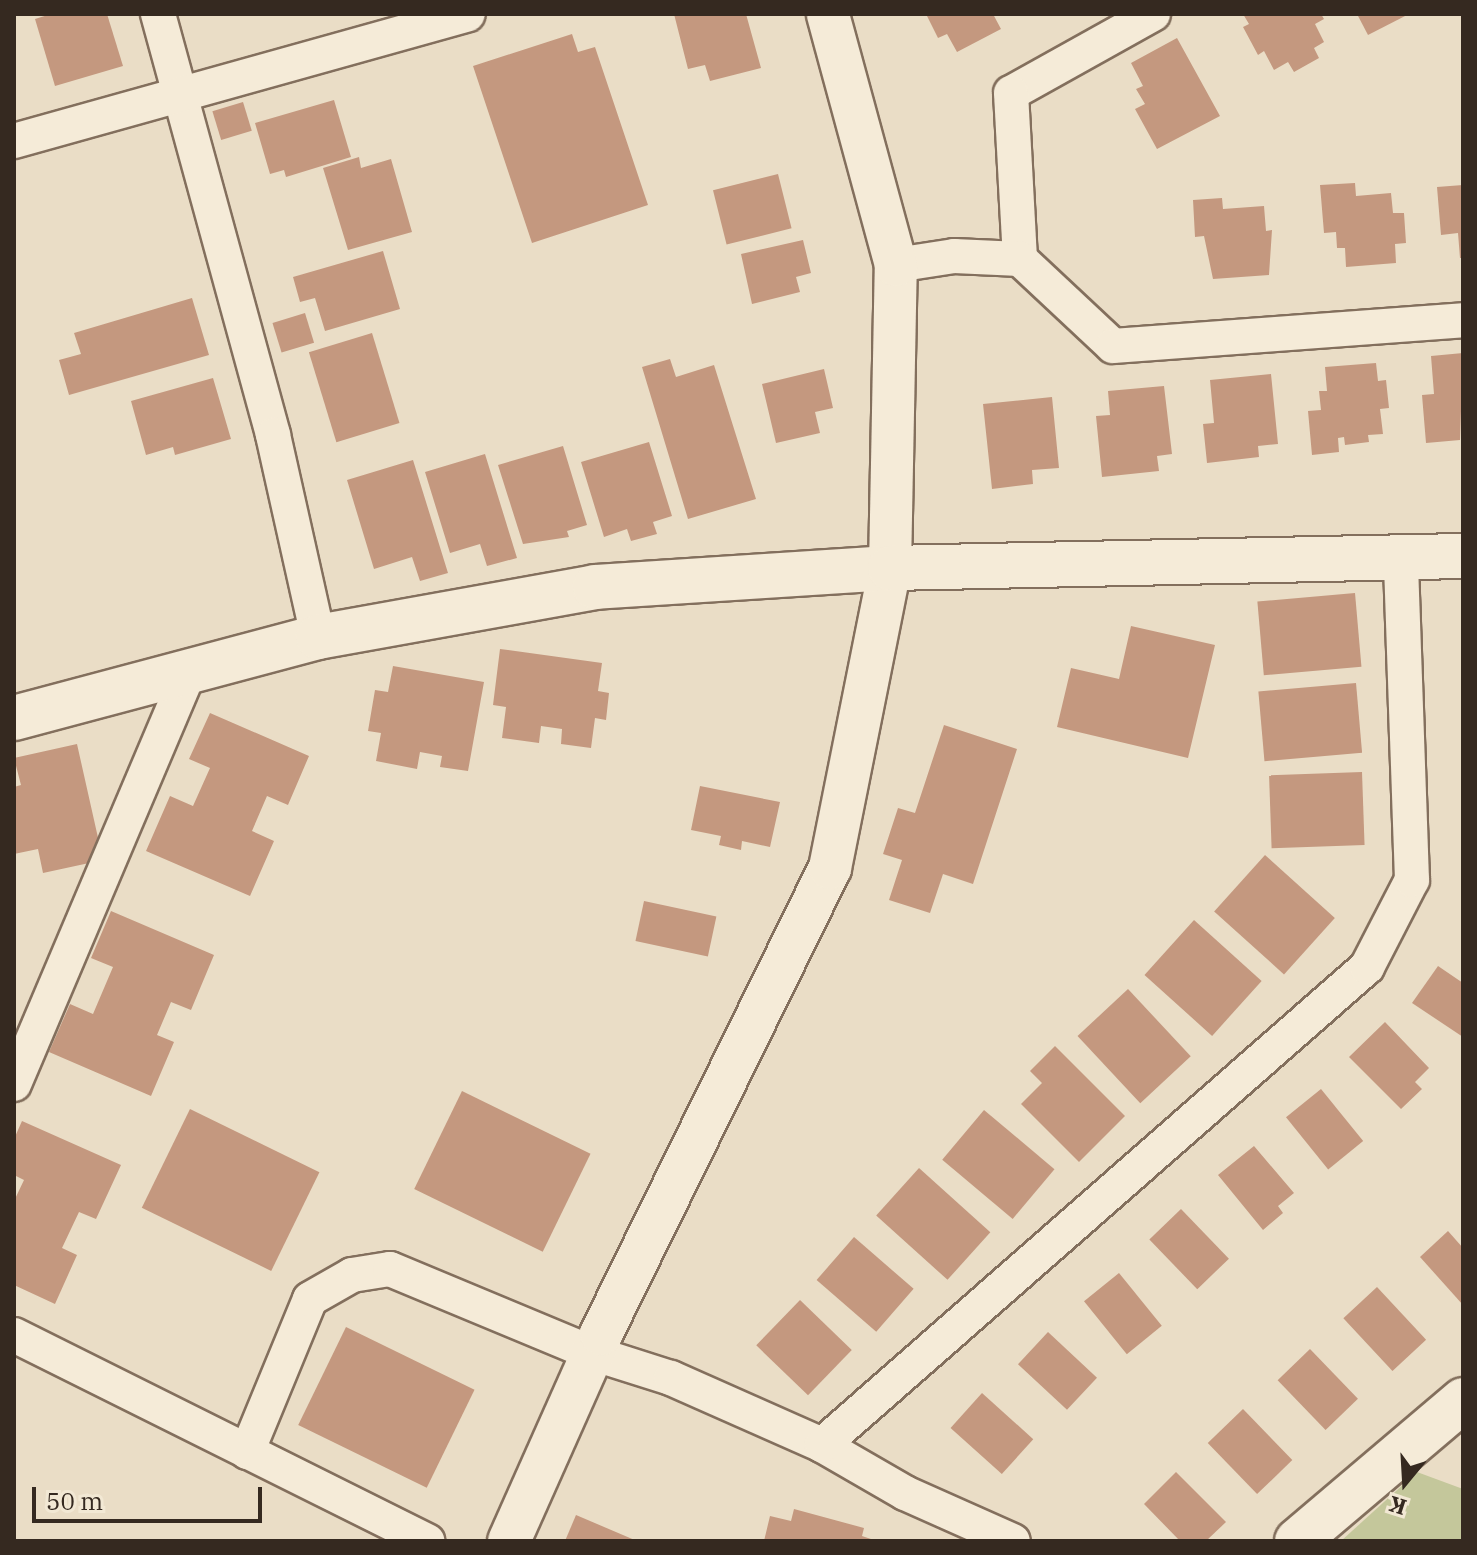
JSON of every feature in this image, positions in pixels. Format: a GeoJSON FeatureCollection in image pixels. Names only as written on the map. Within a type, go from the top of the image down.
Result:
{"type":"FeatureCollection","features":[{"type":"Feature","properties":{"kind":"main road"},"geometry":{"type":"LineString","coordinates":[[14,718],[318,637],[595,587],[890,568],[1401,560],[1463,556]]}},
{"type":"Feature","properties":{"kind":"main road"},"geometry":{"type":"LineString","coordinates":[[1297,1541],[1463,1400]]}},
{"type":"Feature","properties":{"kind":"street"},"geometry":{"type":"LineString","coordinates":[[158,14],[273,435],[318,637]]}},
{"type":"Feature","properties":{"kind":"street"},"geometry":{"type":"LineString","coordinates":[[509,1541],[592,1353],[830,868],[890,568],[896,265],[828,14]]}},
{"type":"Feature","properties":{"kind":"street"},"geometry":{"type":"LineString","coordinates":[[1020,259],[1011,93],[1153,14]]}},
{"type":"Feature","properties":{"kind":"street"},"geometry":{"type":"LineString","coordinates":[[14,141],[464,15]]}},
{"type":"Feature","properties":{"kind":"street"},"geometry":{"type":"LineString","coordinates":[[896,265],[954,256],[1020,259],[1113,346],[1463,320]]}},
{"type":"Feature","properties":{"kind":"street"},"geometry":{"type":"LineString","coordinates":[[822,1445],[1367,967],[1412,880],[1401,560]]}},
{"type":"Feature","properties":{"kind":"street"},"geometry":{"type":"LineString","coordinates":[[14,1084],[189,671]]}},
{"type":"Feature","properties":{"kind":"street"},"geometry":{"type":"LineString","coordinates":[[247,1452],[310,1299],[352,1275],[390,1269],[592,1353],[671,1378],[822,1445],[905,1493],[1013,1541]]}},
{"type":"Feature","properties":{"kind":"street"},"geometry":{"type":"LineString","coordinates":[[14,1335],[427,1541]]}},
{"type":"Feature","properties":{"kind":"green space"},"geometry":{"type":"Polygon","coordinates":[[[1417,1472],[1463,1489],[1463,1541],[1341,1541],[1417,1472]]]}},
{"type":"Feature","properties":{"kind":"building"},"geometry":{"type":"Polygon","coordinates":[[[51,14],[107,14],[123,66],[55,86],[35,19],[51,14]]]}},
{"type":"Feature","properties":{"kind":"building"},"geometry":{"type":"Polygon","coordinates":[[[674,14],[746,14],[761,68],[710,81],[705,65],[688,69],[674,14]]]}},
{"type":"Feature","properties":{"kind":"building"},"geometry":{"type":"Polygon","coordinates":[[[926,14],[993,14],[1001,29],[957,52],[947,34],[938,38],[926,14]]]}},
{"type":"Feature","properties":{"kind":"building"},"geometry":{"type":"Polygon","coordinates":[[[1243,14],[1321,14],[1324,19],[1315,24],[1324,42],[1314,48],[1319,58],[1294,72],[1288,62],[1274,70],[1264,51],[1258,55],[1243,27],[1249,24],[1243,14]]]}},
{"type":"Feature","properties":{"kind":"building"},"geometry":{"type":"Polygon","coordinates":[[[1357,14],[1409,14],[1368,35],[1357,14]]]}},
{"type":"Feature","properties":{"kind":"building"},"geometry":{"type":"Polygon","coordinates":[[[572,34],[578,52],[595,47],[648,205],[532,243],[473,66],[572,34]]]}},
{"type":"Feature","properties":{"kind":"building"},"geometry":{"type":"Polygon","coordinates":[[[1177,38],[1220,116],[1157,149],[1135,109],[1145,104],[1136,89],[1143,86],[1131,63],[1177,38]]]}},
{"type":"Feature","properties":{"kind":"building"},"geometry":{"type":"Polygon","coordinates":[[[334,100],[351,157],[286,177],[284,170],[270,174],[255,123],[334,100]]]}},
{"type":"Feature","properties":{"kind":"building"},"geometry":{"type":"Polygon","coordinates":[[[243,102],[252,131],[221,140],[212,111],[243,102]]]}},
{"type":"Feature","properties":{"kind":"building"},"geometry":{"type":"Polygon","coordinates":[[[359,157],[361,168],[391,159],[412,232],[348,250],[323,168],[359,157]]]}},
{"type":"Feature","properties":{"kind":"building"},"geometry":{"type":"Polygon","coordinates":[[[778,174],[792,228],[727,245],[713,190],[778,174]]]}},
{"type":"Feature","properties":{"kind":"building"},"geometry":{"type":"Polygon","coordinates":[[[1355,183],[1356,196],[1391,193],[1393,213],[1404,213],[1406,243],[1395,244],[1396,263],[1346,267],[1345,248],[1337,248],[1336,232],[1324,233],[1320,185],[1355,183]]]}},
{"type":"Feature","properties":{"kind":"building"},"geometry":{"type":"Polygon","coordinates":[[[1463,185],[1463,258],[1460,258],[1458,233],[1441,235],[1437,187],[1463,185]]]}},
{"type":"Feature","properties":{"kind":"building"},"geometry":{"type":"Polygon","coordinates":[[[1222,198],[1223,209],[1264,206],[1266,231],[1272,230],[1269,275],[1213,279],[1204,236],[1195,237],[1193,200],[1222,198]]]}},
{"type":"Feature","properties":{"kind":"building"},"geometry":{"type":"Polygon","coordinates":[[[803,240],[811,273],[796,277],[800,292],[752,304],[741,254],[803,240]]]}},
{"type":"Feature","properties":{"kind":"building"},"geometry":{"type":"Polygon","coordinates":[[[383,251],[400,309],[325,331],[315,298],[300,302],[293,277],[383,251]]]}},
{"type":"Feature","properties":{"kind":"building"},"geometry":{"type":"Polygon","coordinates":[[[192,298],[209,355],[69,395],[59,360],[81,354],[74,333],[192,298]]]}},
{"type":"Feature","properties":{"kind":"building"},"geometry":{"type":"Polygon","coordinates":[[[305,313],[314,343],[282,353],[272,323],[305,313]]]}},
{"type":"Feature","properties":{"kind":"building"},"geometry":{"type":"Polygon","coordinates":[[[372,333],[399,423],[336,442],[309,352],[372,333]]]}},
{"type":"Feature","properties":{"kind":"building"},"geometry":{"type":"Polygon","coordinates":[[[1463,353],[1460,440],[1426,443],[1422,395],[1434,394],[1431,356],[1463,353]]]}},
{"type":"Feature","properties":{"kind":"building"},"geometry":{"type":"Polygon","coordinates":[[[670,359],[676,377],[714,365],[756,499],[688,519],[642,367],[670,359]]]}},
{"type":"Feature","properties":{"kind":"building"},"geometry":{"type":"Polygon","coordinates":[[[1376,363],[1378,381],[1386,380],[1389,408],[1380,409],[1383,434],[1368,435],[1369,442],[1345,445],[1344,437],[1338,438],[1339,452],[1312,455],[1308,411],[1321,410],[1319,391],[1327,391],[1325,367],[1376,363]]]}},
{"type":"Feature","properties":{"kind":"building"},"geometry":{"type":"Polygon","coordinates":[[[824,369],[833,408],[815,412],[820,433],[776,443],[762,384],[824,369]]]}},
{"type":"Feature","properties":{"kind":"building"},"geometry":{"type":"Polygon","coordinates":[[[1271,374],[1278,444],[1258,446],[1259,457],[1207,463],[1203,424],[1214,423],[1210,380],[1271,374]]]}},
{"type":"Feature","properties":{"kind":"building"},"geometry":{"type":"Polygon","coordinates":[[[213,378],[231,439],[175,455],[173,447],[146,455],[131,401],[213,378]]]}},
{"type":"Feature","properties":{"kind":"building"},"geometry":{"type":"Polygon","coordinates":[[[1164,386],[1172,454],[1157,456],[1159,471],[1102,477],[1096,416],[1110,415],[1108,391],[1164,386]]]}},
{"type":"Feature","properties":{"kind":"building"},"geometry":{"type":"Polygon","coordinates":[[[1052,397],[1059,468],[1032,470],[1033,484],[992,489],[983,404],[1052,397]]]}},
{"type":"Feature","properties":{"kind":"building"},"geometry":{"type":"Polygon","coordinates":[[[649,442],[672,516],[653,522],[657,534],[631,541],[627,529],[604,537],[581,462],[649,442]]]}},
{"type":"Feature","properties":{"kind":"building"},"geometry":{"type":"Polygon","coordinates":[[[563,446],[587,525],[567,531],[569,537],[523,544],[498,465],[563,446]]]}},
{"type":"Feature","properties":{"kind":"building"},"geometry":{"type":"Polygon","coordinates":[[[485,454],[517,558],[487,566],[480,544],[450,553],[425,472],[485,454]]]}},
{"type":"Feature","properties":{"kind":"building"},"geometry":{"type":"Polygon","coordinates":[[[413,460],[448,573],[420,581],[412,557],[374,569],[347,480],[413,460]]]}},
{"type":"Feature","properties":{"kind":"building"},"geometry":{"type":"Polygon","coordinates":[[[1355,593],[1361,667],[1264,675],[1257,602],[1355,593]]]}},
{"type":"Feature","properties":{"kind":"building"},"geometry":{"type":"Polygon","coordinates":[[[1131,626],[1215,645],[1188,758],[1057,727],[1071,668],[1119,679],[1131,626]]]}},
{"type":"Feature","properties":{"kind":"building"},"geometry":{"type":"Polygon","coordinates":[[[500,649],[602,663],[598,691],[609,693],[606,720],[595,718],[591,748],[561,744],[562,729],[541,726],[539,743],[502,738],[506,707],[493,705],[500,649]]]}},
{"type":"Feature","properties":{"kind":"building"},"geometry":{"type":"Polygon","coordinates":[[[393,666],[484,682],[468,771],[440,767],[442,756],[420,752],[417,769],[376,761],[381,733],[368,731],[375,690],[388,692],[393,666]]]}},
{"type":"Feature","properties":{"kind":"building"},"geometry":{"type":"Polygon","coordinates":[[[1356,683],[1362,753],[1264,761],[1258,692],[1356,683]]]}},
{"type":"Feature","properties":{"kind":"building"},"geometry":{"type":"Polygon","coordinates":[[[210,713],[309,756],[288,805],[267,796],[252,831],[274,841],[250,896],[146,851],[170,796],[193,806],[210,768],[189,759],[210,713]]]}},
{"type":"Feature","properties":{"kind":"building"},"geometry":{"type":"Polygon","coordinates":[[[944,725],[1017,749],[973,884],[943,874],[930,913],[889,900],[902,860],[883,854],[898,808],[915,813],[944,725]]]}},
{"type":"Feature","properties":{"kind":"building"},"geometry":{"type":"Polygon","coordinates":[[[77,744],[103,860],[43,873],[38,849],[14,854],[14,787],[21,785],[14,758],[77,744]]]}},
{"type":"Feature","properties":{"kind":"building"},"geometry":{"type":"Polygon","coordinates":[[[1362,772],[1365,845],[1272,848],[1269,775],[1362,772]]]}},
{"type":"Feature","properties":{"kind":"building"},"geometry":{"type":"Polygon","coordinates":[[[700,786],[780,802],[770,847],[742,841],[741,850],[719,845],[721,836],[691,830],[700,786]]]}},
{"type":"Feature","properties":{"kind":"building"},"geometry":{"type":"Polygon","coordinates":[[[1265,855],[1335,918],[1284,974],[1214,911],[1265,855]]]}},
{"type":"Feature","properties":{"kind":"building"},"geometry":{"type":"Polygon","coordinates":[[[644,901],[716,916],[708,956],[635,941],[644,901]]]}},
{"type":"Feature","properties":{"kind":"building"},"geometry":{"type":"Polygon","coordinates":[[[111,911],[214,955],[191,1010],[171,1002],[157,1035],[174,1042],[151,1096],[49,1052],[70,1004],[93,1014],[113,967],[91,958],[111,911]]]}},
{"type":"Feature","properties":{"kind":"building"},"geometry":{"type":"Polygon","coordinates":[[[1194,920],[1262,981],[1212,1036],[1144,975],[1194,920]]]}},
{"type":"Feature","properties":{"kind":"building"},"geometry":{"type":"Polygon","coordinates":[[[1438,966],[1463,983],[1463,1037],[1412,1003],[1438,966]]]}},
{"type":"Feature","properties":{"kind":"building"},"geometry":{"type":"Polygon","coordinates":[[[1128,989],[1191,1056],[1140,1103],[1078,1036],[1128,989]]]}},
{"type":"Feature","properties":{"kind":"building"},"geometry":{"type":"Polygon","coordinates":[[[1385,1022],[1429,1068],[1415,1082],[1422,1089],[1401,1109],[1349,1057],[1385,1022]]]}},
{"type":"Feature","properties":{"kind":"building"},"geometry":{"type":"Polygon","coordinates":[[[1055,1046],[1125,1116],[1079,1162],[1021,1104],[1042,1083],[1030,1071],[1055,1046]]]}},
{"type":"Feature","properties":{"kind":"building"},"geometry":{"type":"Polygon","coordinates":[[[1321,1089],[1363,1141],[1328,1169],[1286,1117],[1321,1089]]]}},
{"type":"Feature","properties":{"kind":"building"},"geometry":{"type":"Polygon","coordinates":[[[462,1091],[591,1154],[543,1252],[414,1189],[462,1091]]]}},
{"type":"Feature","properties":{"kind":"building"},"geometry":{"type":"Polygon","coordinates":[[[190,1109],[319,1172],[271,1271],[142,1208],[190,1109]]]}},
{"type":"Feature","properties":{"kind":"building"},"geometry":{"type":"Polygon","coordinates":[[[984,1110],[1054,1169],[1013,1219],[942,1160],[984,1110]]]}},
{"type":"Feature","properties":{"kind":"building"},"geometry":{"type":"Polygon","coordinates":[[[22,1121],[121,1165],[96,1219],[79,1212],[62,1248],[77,1255],[55,1304],[14,1285],[14,1201],[24,1180],[14,1175],[14,1139],[22,1121]]]}},
{"type":"Feature","properties":{"kind":"building"},"geometry":{"type":"Polygon","coordinates":[[[1254,1146],[1294,1193],[1278,1206],[1283,1213],[1263,1230],[1218,1175],[1254,1146]]]}},
{"type":"Feature","properties":{"kind":"building"},"geometry":{"type":"Polygon","coordinates":[[[919,1168],[990,1232],[948,1280],[876,1216],[919,1168]]]}},
{"type":"Feature","properties":{"kind":"building"},"geometry":{"type":"Polygon","coordinates":[[[1181,1209],[1229,1259],[1197,1289],[1149,1240],[1181,1209]]]}},
{"type":"Feature","properties":{"kind":"building"},"geometry":{"type":"Polygon","coordinates":[[[1448,1231],[1463,1248],[1463,1305],[1420,1257],[1448,1231]]]}},
{"type":"Feature","properties":{"kind":"building"},"geometry":{"type":"Polygon","coordinates":[[[854,1237],[914,1289],[876,1332],[817,1280],[854,1237]]]}},
{"type":"Feature","properties":{"kind":"building"},"geometry":{"type":"Polygon","coordinates":[[[1119,1273],[1162,1326],[1127,1354],[1084,1301],[1119,1273]]]}},
{"type":"Feature","properties":{"kind":"building"},"geometry":{"type":"Polygon","coordinates":[[[1377,1287],[1426,1340],[1392,1371],[1343,1318],[1377,1287]]]}},
{"type":"Feature","properties":{"kind":"building"},"geometry":{"type":"Polygon","coordinates":[[[800,1300],[852,1350],[808,1395],[756,1345],[800,1300]]]}},
{"type":"Feature","properties":{"kind":"building"},"geometry":{"type":"Polygon","coordinates":[[[346,1327],[475,1390],[427,1488],[298,1425],[346,1327]]]}},
{"type":"Feature","properties":{"kind":"building"},"geometry":{"type":"Polygon","coordinates":[[[1048,1332],[1097,1378],[1067,1410],[1018,1364],[1048,1332]]]}},
{"type":"Feature","properties":{"kind":"building"},"geometry":{"type":"Polygon","coordinates":[[[1310,1349],[1358,1399],[1326,1430],[1278,1380],[1310,1349]]]}},
{"type":"Feature","properties":{"kind":"building"},"geometry":{"type":"Polygon","coordinates":[[[982,1393],[1033,1439],[1002,1474],[951,1428],[982,1393]]]}},
{"type":"Feature","properties":{"kind":"building"},"geometry":{"type":"Polygon","coordinates":[[[1243,1409],[1292,1460],[1257,1494],[1208,1443],[1243,1409]]]}},
{"type":"Feature","properties":{"kind":"building"},"geometry":{"type":"Polygon","coordinates":[[[1176,1472],[1226,1522],[1206,1541],[1180,1541],[1144,1504],[1176,1472]]]}},
{"type":"Feature","properties":{"kind":"building"},"geometry":{"type":"Polygon","coordinates":[[[794,1509],[864,1528],[862,1536],[877,1541],[764,1541],[770,1516],[791,1521],[794,1509]]]}},
{"type":"Feature","properties":{"kind":"building"},"geometry":{"type":"Polygon","coordinates":[[[576,1515],[637,1541],[565,1541],[576,1515]]]}}]}
